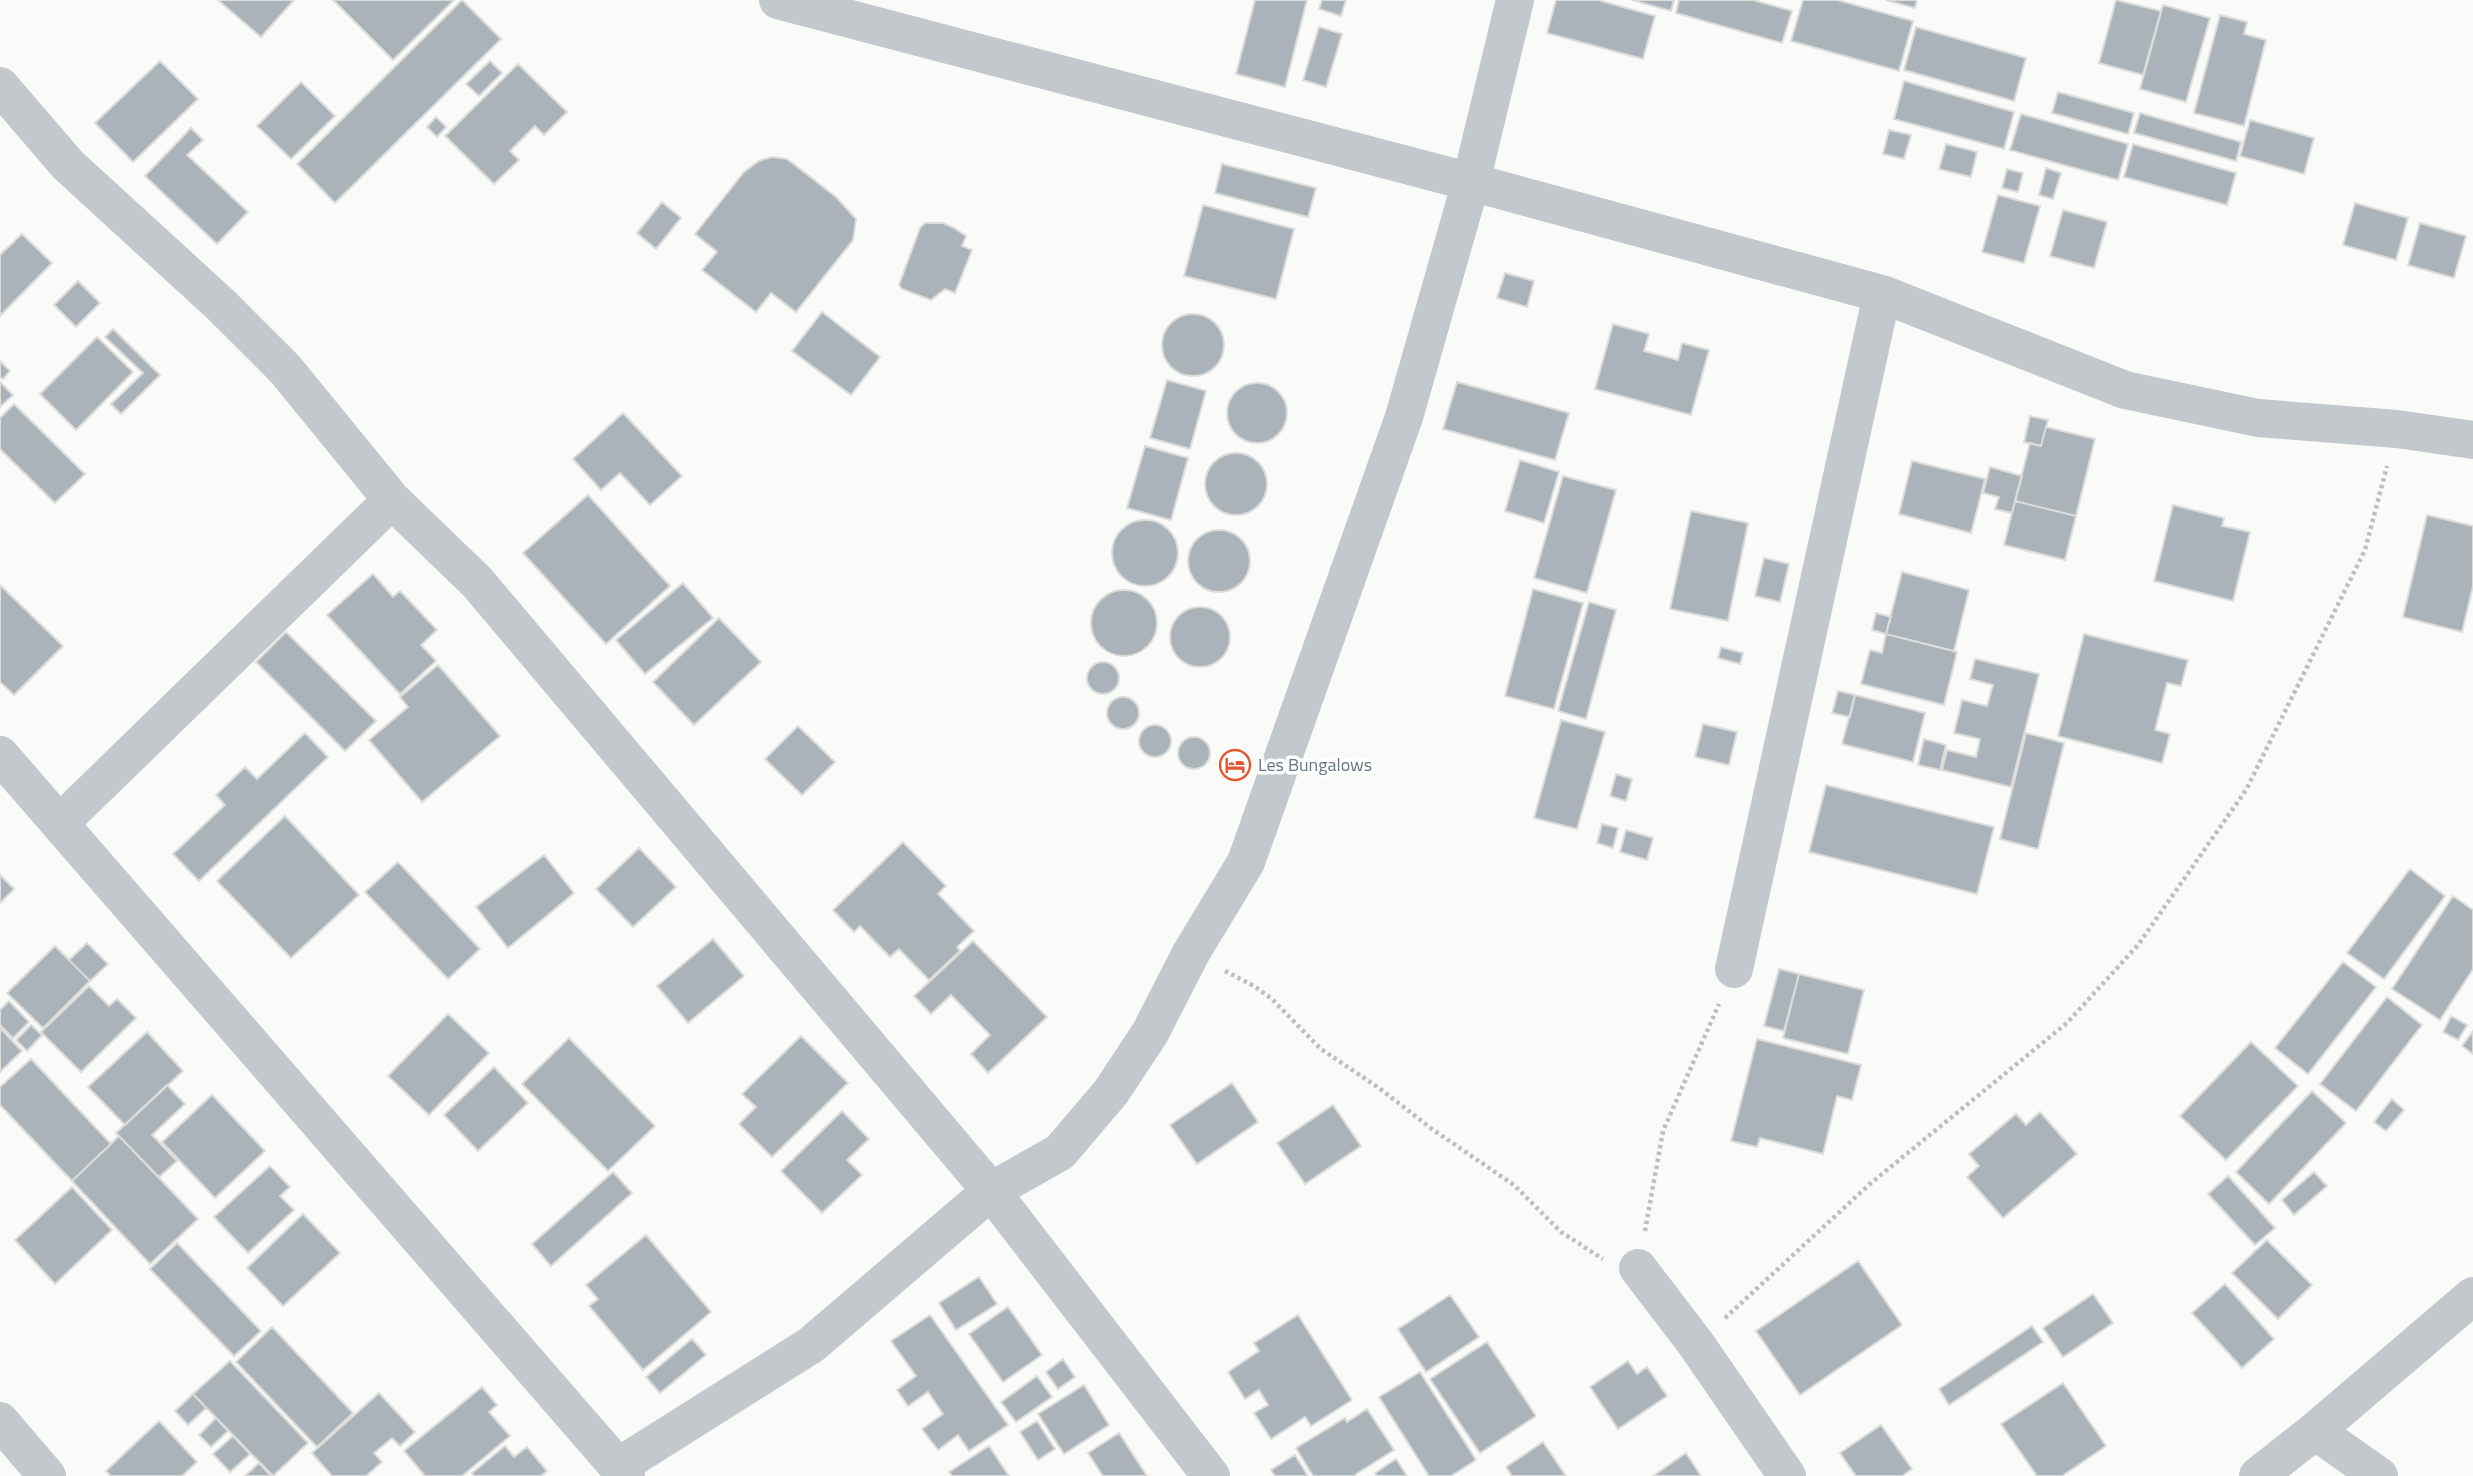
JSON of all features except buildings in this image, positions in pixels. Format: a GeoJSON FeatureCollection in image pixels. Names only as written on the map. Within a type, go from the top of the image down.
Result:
{"type":"FeatureCollection","features":[{"type":"Feature","properties":{"kind":"street"},"geometry":{"type":"LineString","coordinates":[[778,0],[1471,182],[1882,294],[2125,390],[2258,418],[2397,429],[2473,440]]}},
{"type":"Feature","properties":{"kind":"street"},"geometry":{"type":"LineString","coordinates":[[0,755],[623,1471],[811,1346],[991,1191],[1060,1152],[1111,1092],[1150,1032],[1191,953],[1246,862],[1404,417],[1471,182],[1515,0]]}},
{"type":"Feature","properties":{"kind":"street"},"geometry":{"type":"LineString","coordinates":[[0,86],[68,165],[221,305],[285,369],[392,500],[477,582],[991,1191],[1211,1476]]}},
{"type":"Feature","properties":{"kind":"street"},"geometry":{"type":"LineString","coordinates":[[1734,969],[1882,294]]}},
{"type":"Feature","properties":{"kind":"street"},"geometry":{"type":"LineString","coordinates":[[60,823],[392,500]]}},
{"type":"Feature","properties":{"kind":"street"},"geometry":{"type":"LineString","coordinates":[[1638,1269],[1696,1344],[1787,1476]]}},
{"type":"Feature","properties":{"kind":"street"},"geometry":{"type":"LineString","coordinates":[[2258,1476],[2315,1432],[2473,1296]]}},
{"type":"Feature","properties":{"kind":"street"},"geometry":{"type":"LineString","coordinates":[[0,1421],[47,1476]]}},
{"type":"Feature","properties":{"kind":"street"},"geometry":{"type":"LineString","coordinates":[[2315,1432],[2379,1476]]}},
{"type":"Feature","properties":{"kind":"path"},"geometry":{"type":"LineString","coordinates":[[1696,1344],[1871,1183],[2067,1023],[2138,945],[2246,790],[2365,550],[2397,429]]}},
{"type":"Feature","properties":{"kind":"path"},"geometry":{"type":"LineString","coordinates":[[1191,953],[1263,992],[1321,1049],[1514,1185],[1561,1232],[1599,1258],[1638,1269],[1664,1131],[1734,969]]}},
{"type":"Feature","properties":{"kind":"place","name":"Les Bungalows"},"geometry":{"type":"Point","coordinates":[1235,765]}}]}
